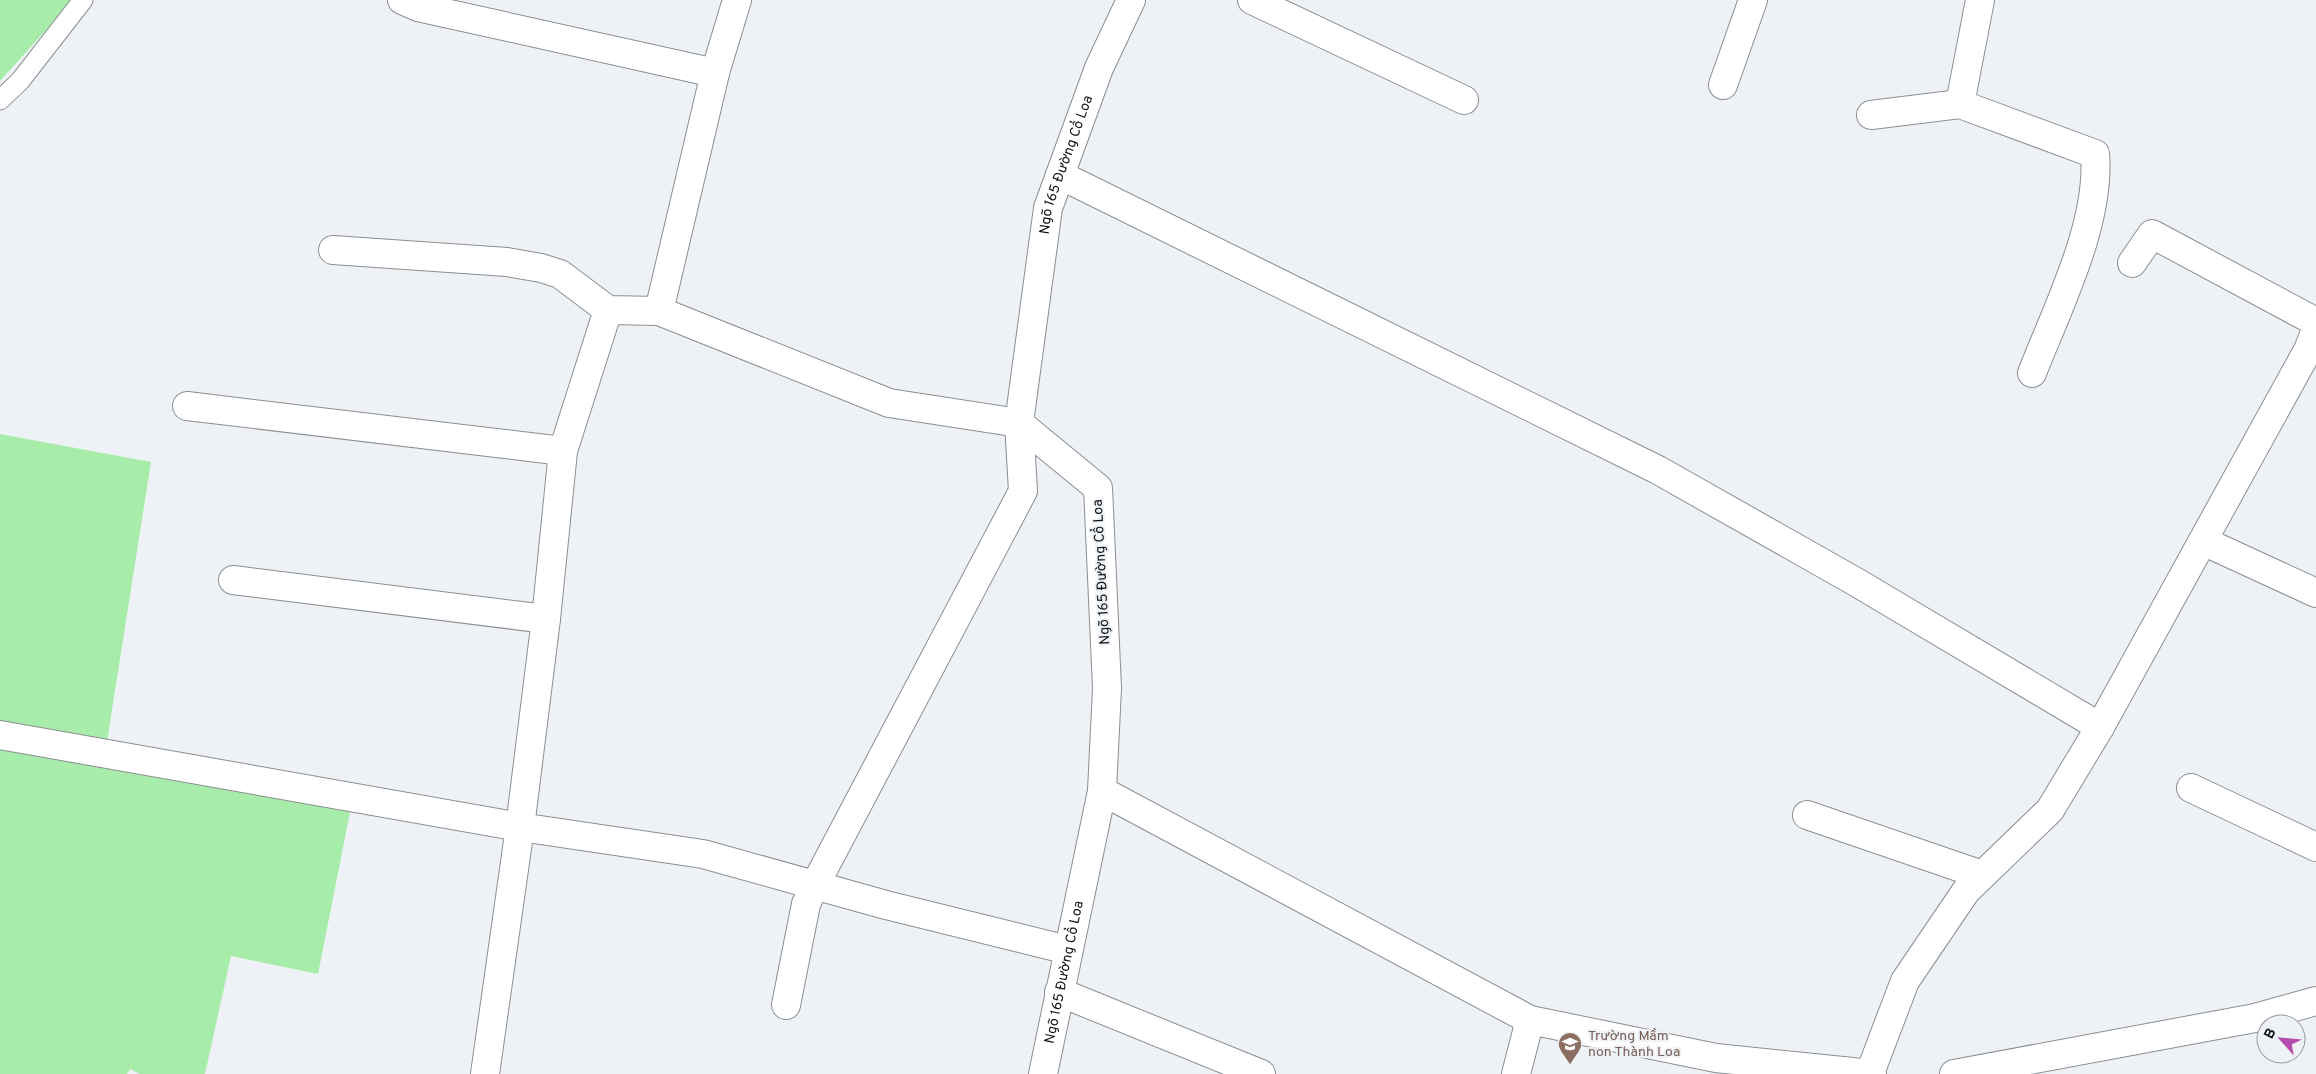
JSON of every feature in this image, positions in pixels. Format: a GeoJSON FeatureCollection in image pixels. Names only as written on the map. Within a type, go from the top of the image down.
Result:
{"type":"FeatureCollection","features":[{"type":"Feature","properties":{"kind":"street"},"geometry":{"type":"LineString","coordinates":[[402,0],[418,7],[715,73]]}},
{"type":"Feature","properties":{"kind":"street"},"geometry":{"type":"LineString","coordinates":[[659,311],[715,73],[737,0]]}},
{"type":"Feature","properties":{"kind":"street","name":"Ngõ 165 Đường Cổ Loa"},"geometry":{"type":"LineString","coordinates":[[1043,1074],[1102,791],[1107,688],[1098,488],[1019,423],[1048,208],[1098,68],[1131,0]]}},
{"type":"Feature","properties":{"kind":"street"},"geometry":{"type":"LineString","coordinates":[[1252,0],[1464,100]]}},
{"type":"Feature","properties":{"kind":"street"},"geometry":{"type":"LineString","coordinates":[[1723,85],[1753,0]]}},
{"type":"Feature","properties":{"kind":"street"},"geometry":{"type":"LineString","coordinates":[[1960,104],[1980,0]]}},
{"type":"Feature","properties":{"kind":"street"},"geometry":{"type":"LineString","coordinates":[[1871,115],[1960,104],[2095,154],[2097,172],[2088,231],[2032,373]]}},
{"type":"Feature","properties":{"kind":"street"},"geometry":{"type":"LineString","coordinates":[[1060,175],[1658,470],[1856,582],[2100,727]]}},
{"type":"Feature","properties":{"kind":"street"},"geometry":{"type":"LineString","coordinates":[[2132,263],[2152,234],[2316,322]]}},
{"type":"Feature","properties":{"kind":"street"},"geometry":{"type":"LineString","coordinates":[[333,250],[507,262],[541,268],[560,274],[608,310],[659,311],[889,403],[1019,423],[1023,491],[806,904],[786,1005]]}},
{"type":"Feature","properties":{"kind":"street"},"geometry":{"type":"LineString","coordinates":[[485,1074],[520,827],[546,619],[563,451],[608,310]]}},
{"type":"Feature","properties":{"kind":"street"},"geometry":{"type":"LineString","coordinates":[[1102,791],[1530,1020],[1716,1058],[1871,1074],[1905,981],[1966,891],[2050,810],[2100,727],[2313,344]]}},
{"type":"Feature","properties":{"kind":"street"},"geometry":{"type":"LineString","coordinates":[[187,406],[563,451]]}},
{"type":"Feature","properties":{"kind":"street"},"geometry":{"type":"LineString","coordinates":[[2203,541],[2316,593]]}},
{"type":"Feature","properties":{"kind":"street"},"geometry":{"type":"LineString","coordinates":[[234,580],[546,619]]}},
{"type":"Feature","properties":{"kind":"street"},"geometry":{"type":"LineString","coordinates":[[0,735],[520,827],[702,854],[1068,950]]}},
{"type":"Feature","properties":{"kind":"street"},"geometry":{"type":"LineString","coordinates":[[2191,788],[2316,848]]}},
{"type":"Feature","properties":{"kind":"street"},"geometry":{"type":"LineString","coordinates":[[1806,815],[1982,875]]}},
{"type":"Feature","properties":{"kind":"street"},"geometry":{"type":"LineString","coordinates":[[1059,992],[1261,1074]]}},
{"type":"Feature","properties":{"kind":"street"},"geometry":{"type":"LineString","coordinates":[[1954,1074],[2255,1018],[2316,1001]]}},
{"type":"Feature","properties":{"kind":"street"},"geometry":{"type":"LineString","coordinates":[[1516,1074],[1530,1020]]}},
{"type":"Feature","properties":{"kind":"lane"},"geometry":{"type":"LineString","coordinates":[[0,100],[20,81],[83,0]]}},
{"type":"Feature","properties":{"kind":"green space"},"geometry":{"type":"Polygon","coordinates":[[[0,0],[73,0],[0,81],[0,0]]]}},
{"type":"Feature","properties":{"kind":"green space"},"geometry":{"type":"Polygon","coordinates":[[[0,434],[151,462],[105,754],[353,797],[318,974],[231,956],[205,1074],[140,1074],[130,1069],[127,1074],[0,1074],[0,434]]]}},
{"type":"Feature","properties":{"kind":"place","name":"Trường Mầm non Thành Loa"},"geometry":{"type":"Point","coordinates":[1570,1065]}}]}
